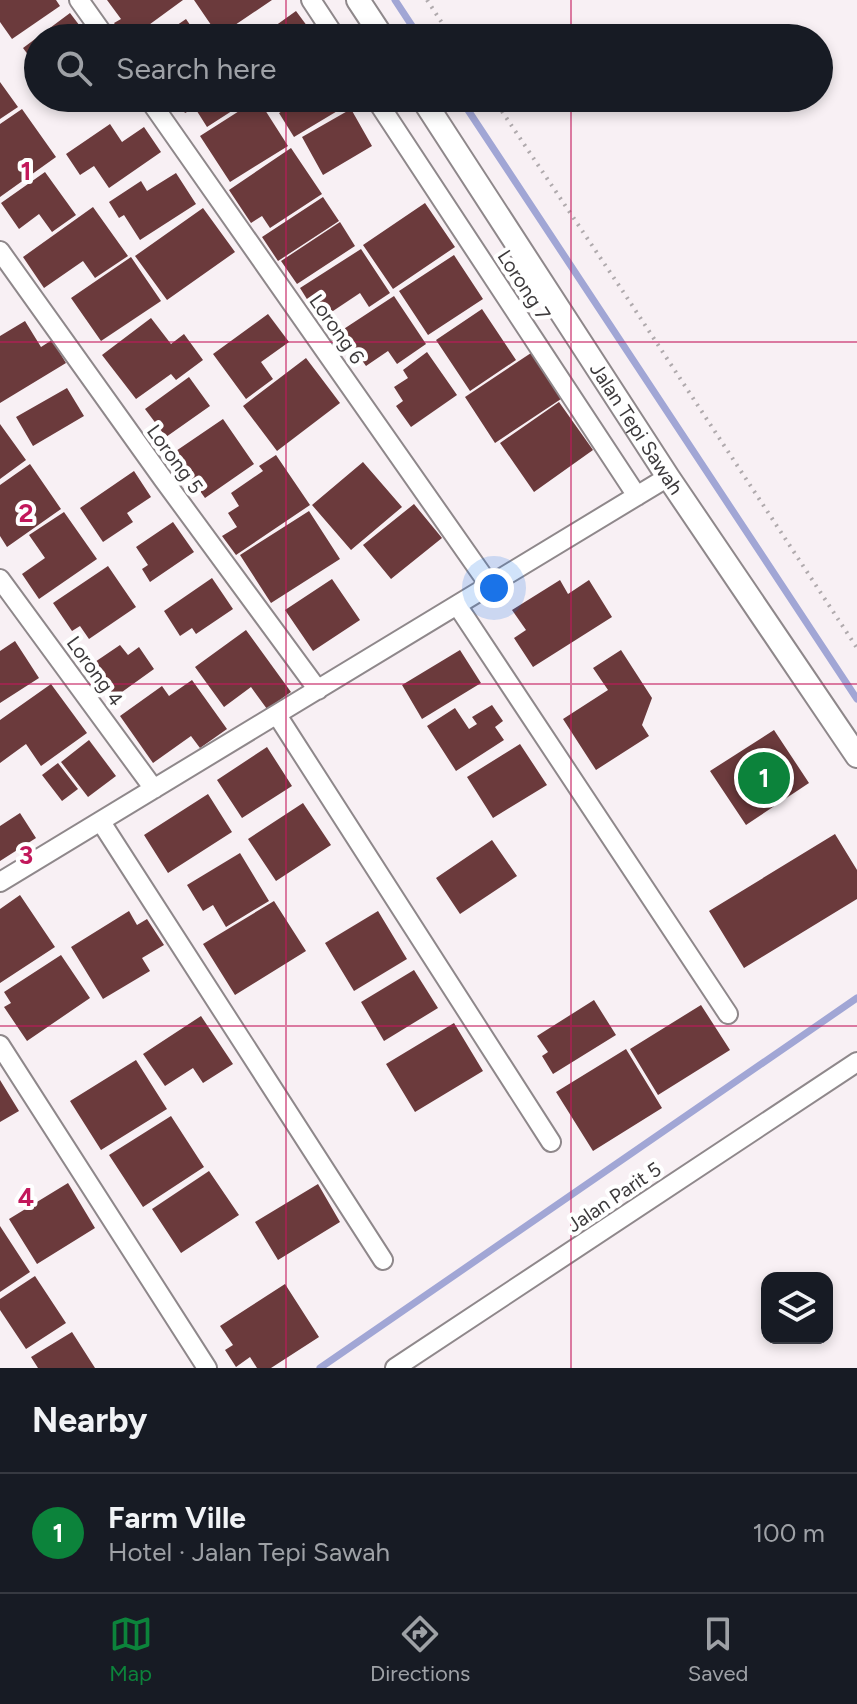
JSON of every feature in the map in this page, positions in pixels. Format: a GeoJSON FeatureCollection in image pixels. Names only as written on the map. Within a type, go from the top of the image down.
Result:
{"type":"FeatureCollection","features":[{"type":"Feature","properties":{"kind":"street"},"geometry":{"type":"LineString","coordinates":[[79,0],[96,24]]}},
{"type":"Feature","properties":{"kind":"street"},"geometry":{"type":"LineString","coordinates":[[311,0],[327,24]]}},
{"type":"Feature","properties":{"kind":"street"},"geometry":{"type":"LineString","coordinates":[[358,0],[374,24]]}},
{"type":"Feature","properties":{"kind":"street","name":"Lorong 6"},"geometry":{"type":"LineString","coordinates":[[158,112],[490,586]]}},
{"type":"Feature","properties":{"kind":"street","name":"Lorong 7"},"geometry":{"type":"LineString","coordinates":[[384,112],[637,496]]}},
{"type":"Feature","properties":{"kind":"street","name":"Jalan Tepi Sawah"},"geometry":{"type":"LineString","coordinates":[[431,112],[668,477],[857,756]]}},
{"type":"Feature","properties":{"kind":"street","name":"Lorong 5"},"geometry":{"type":"LineString","coordinates":[[0,251],[318,690]]}},
{"type":"Feature","properties":{"kind":"street"},"geometry":{"type":"LineString","coordinates":[[0,882],[668,477]]}},
{"type":"Feature","properties":{"kind":"street","name":"Lorong 4"},"geometry":{"type":"LineString","coordinates":[[0,579],[154,789]]}},
{"type":"Feature","properties":{"kind":"street"},"geometry":{"type":"LineString","coordinates":[[457,605],[728,1014]]}},
{"type":"Feature","properties":{"kind":"street"},"geometry":{"type":"LineString","coordinates":[[277,715],[551,1142]]}},
{"type":"Feature","properties":{"kind":"street"},"geometry":{"type":"LineString","coordinates":[[101,822],[383,1260]]}},
{"type":"Feature","properties":{"kind":"street"},"geometry":{"type":"LineString","coordinates":[[0,1045],[207,1368]]}},
{"type":"Feature","properties":{"kind":"street","name":"Jalan Parit 5"},"geometry":{"type":"LineString","coordinates":[[395,1368],[857,1062]]}},
{"type":"Feature","properties":{"kind":"path"},"geometry":{"type":"LineString","coordinates":[[427,0],[443,24]]}},
{"type":"Feature","properties":{"kind":"path"},"geometry":{"type":"LineString","coordinates":[[502,112],[857,648]]}},
{"type":"Feature","properties":{"kind":"building"},"geometry":{"type":"Polygon","coordinates":[[[0,0],[56,0],[60,6],[34,24],[24,24],[24,31],[12,39],[0,22],[0,0]]]}},
{"type":"Feature","properties":{"kind":"building"},"geometry":{"type":"Polygon","coordinates":[[[107,0],[183,0],[150,24],[114,23],[121,19],[107,0]]]}},
{"type":"Feature","properties":{"kind":"building"},"geometry":{"type":"Polygon","coordinates":[[[194,0],[272,0],[236,24],[210,24],[194,0]]]}},
{"type":"Feature","properties":{"kind":"building"},"geometry":{"type":"Polygon","coordinates":[[[296,11],[306,24],[278,24],[296,11]]]}},
{"type":"Feature","properties":{"kind":"building"},"geometry":{"type":"Polygon","coordinates":[[[70,13],[78,24],[55,24],[70,13]]]}},
{"type":"Feature","properties":{"kind":"building"},"geometry":{"type":"Polygon","coordinates":[[[0,82],[18,107],[0,119],[0,82]]]}},
{"type":"Feature","properties":{"kind":"building"},"geometry":{"type":"Polygon","coordinates":[[[22,109],[56,157],[0,197],[0,124],[22,109]]]}},
{"type":"Feature","properties":{"kind":"building"},"geometry":{"type":"Polygon","coordinates":[[[198,112],[230,112],[207,127],[198,112]]]}},
{"type":"Feature","properties":{"kind":"building"},"geometry":{"type":"Polygon","coordinates":[[[238,112],[266,112],[288,146],[230,182],[200,136],[238,112]]]}},
{"type":"Feature","properties":{"kind":"building"},"geometry":{"type":"Polygon","coordinates":[[[281,112],[336,112],[294,137],[281,112]]]}},
{"type":"Feature","properties":{"kind":"building"},"geometry":{"type":"Polygon","coordinates":[[[346,112],[353,112],[372,146],[323,175],[302,137],[346,112]]]}},
{"type":"Feature","properties":{"kind":"building"},"geometry":{"type":"Polygon","coordinates":[[[110,124],[122,142],[144,127],[161,152],[109,188],[94,166],[80,175],[66,154],[110,124]]]}},
{"type":"Feature","properties":{"kind":"building"},"geometry":{"type":"Polygon","coordinates":[[[291,148],[322,194],[270,228],[262,216],[251,223],[229,190],[291,148]]]}},
{"type":"Feature","properties":{"kind":"building"},"geometry":{"type":"Polygon","coordinates":[[[45,172],[76,215],[52,232],[39,214],[19,229],[1,203],[45,172]]]}},
{"type":"Feature","properties":{"kind":"building"},"geometry":{"type":"Polygon","coordinates":[[[176,173],[196,204],[140,240],[124,215],[119,218],[109,202],[141,181],[147,191],[176,173]]]}},
{"type":"Feature","properties":{"kind":"building"},"geometry":{"type":"Polygon","coordinates":[[[323,197],[339,221],[278,261],[262,237],[323,197]]]}},
{"type":"Feature","properties":{"kind":"building"},"geometry":{"type":"Polygon","coordinates":[[[425,203],[455,247],[393,289],[363,245],[425,203]]]}},
{"type":"Feature","properties":{"kind":"building"},"geometry":{"type":"Polygon","coordinates":[[[93,207],[128,256],[95,278],[83,261],[44,288],[23,257],[93,207]]]}},
{"type":"Feature","properties":{"kind":"building"},"geometry":{"type":"Polygon","coordinates":[[[203,208],[235,252],[167,300],[135,256],[203,208]]]}},
{"type":"Feature","properties":{"kind":"building"},"geometry":{"type":"Polygon","coordinates":[[[340,222],[355,246],[297,284],[281,261],[340,222]]]}},
{"type":"Feature","properties":{"kind":"building"},"geometry":{"type":"Polygon","coordinates":[[[361,249],[390,293],[369,307],[360,293],[327,315],[317,300],[310,304],[300,288],[361,249]]]}},
{"type":"Feature","properties":{"kind":"building"},"geometry":{"type":"Polygon","coordinates":[[[454,255],[483,299],[428,335],[399,291],[454,255]]]}},
{"type":"Feature","properties":{"kind":"building"},"geometry":{"type":"Polygon","coordinates":[[[131,257],[161,301],[101,341],[71,298],[131,257]]]}},
{"type":"Feature","properties":{"kind":"building"},"geometry":{"type":"Polygon","coordinates":[[[394,296],[426,344],[397,364],[388,351],[366,366],[352,346],[341,354],[330,338],[394,296]]]}},
{"type":"Feature","properties":{"kind":"building"},"geometry":{"type":"Polygon","coordinates":[[[482,309],[516,360],[470,391],[436,340],[482,309]]]}},
{"type":"Feature","properties":{"kind":"building"},"geometry":{"type":"Polygon","coordinates":[[[268,314],[289,342],[261,362],[273,379],[246,399],[213,354],[268,314]]]}},
{"type":"Feature","properties":{"kind":"building"},"geometry":{"type":"Polygon","coordinates":[[[151,318],[171,344],[184,334],[203,360],[176,380],[171,374],[136,399],[102,355],[151,318]]]}},
{"type":"Feature","properties":{"kind":"building"},"geometry":{"type":"Polygon","coordinates":[[[25,321],[41,347],[52,340],[66,363],[0,403],[0,336],[25,321]]]}},
{"type":"Feature","properties":{"kind":"building"},"geometry":{"type":"Polygon","coordinates":[[[427,352],[457,395],[411,427],[396,406],[403,401],[394,387],[408,378],[403,370],[427,352]]]}},
{"type":"Feature","properties":{"kind":"building"},"geometry":{"type":"Polygon","coordinates":[[[531,353],[561,399],[495,443],[465,397],[531,353]]]}},
{"type":"Feature","properties":{"kind":"building"},"geometry":{"type":"Polygon","coordinates":[[[306,358],[340,403],[277,451],[243,406],[306,358]]]}},
{"type":"Feature","properties":{"kind":"building"},"geometry":{"type":"Polygon","coordinates":[[[189,377],[210,406],[166,437],[145,409],[189,377]]]}},
{"type":"Feature","properties":{"kind":"building"},"geometry":{"type":"Polygon","coordinates":[[[67,388],[84,416],[33,446],[16,417],[67,388]]]}},
{"type":"Feature","properties":{"kind":"building"},"geometry":{"type":"Polygon","coordinates":[[[559,402],[593,450],[534,492],[500,443],[559,402]]]}},
{"type":"Feature","properties":{"kind":"building"},"geometry":{"type":"Polygon","coordinates":[[[223,419],[254,464],[205,498],[173,453],[223,419]]]}},
{"type":"Feature","properties":{"kind":"building"},"geometry":{"type":"Polygon","coordinates":[[[0,424],[26,460],[0,479],[0,424]]]}},
{"type":"Feature","properties":{"kind":"building"},"geometry":{"type":"Polygon","coordinates":[[[276,455],[310,505],[236,555],[222,536],[237,527],[228,513],[239,506],[231,493],[263,471],[259,466],[276,455]]]}},
{"type":"Feature","properties":{"kind":"building"},"geometry":{"type":"Polygon","coordinates":[[[363,462],[402,507],[351,550],[312,505],[363,462]]]}},
{"type":"Feature","properties":{"kind":"building"},"geometry":{"type":"Polygon","coordinates":[[[30,464],[61,509],[7,547],[0,536],[0,485],[30,464]]]}},
{"type":"Feature","properties":{"kind":"building"},"geometry":{"type":"Polygon","coordinates":[[[134,471],[151,497],[127,513],[133,522],[103,542],[80,508],[134,471]]]}},
{"type":"Feature","properties":{"kind":"building"},"geometry":{"type":"Polygon","coordinates":[[[414,504],[442,538],[391,579],[363,545],[414,504]]]}},
{"type":"Feature","properties":{"kind":"building"},"geometry":{"type":"Polygon","coordinates":[[[309,511],[340,559],[271,603],[240,555],[309,511]]]}},
{"type":"Feature","properties":{"kind":"building"},"geometry":{"type":"Polygon","coordinates":[[[64,512],[97,559],[39,599],[22,574],[45,558],[29,535],[64,512]]]}},
{"type":"Feature","properties":{"kind":"building"},"geometry":{"type":"Polygon","coordinates":[[[173,522],[194,552],[150,582],[142,569],[148,565],[136,547],[173,522]]]}},
{"type":"Feature","properties":{"kind":"building"},"geometry":{"type":"Polygon","coordinates":[[[108,566],[136,607],[89,639],[80,626],[72,631],[53,603],[108,566]]]}},
{"type":"Feature","properties":{"kind":"building"},"geometry":{"type":"Polygon","coordinates":[[[212,578],[233,609],[196,634],[192,628],[180,636],[164,611],[212,578]]]}},
{"type":"Feature","properties":{"kind":"building"},"geometry":{"type":"Polygon","coordinates":[[[332,579],[360,620],[313,651],[285,610],[332,579]]]}},
{"type":"Feature","properties":{"kind":"building"},"geometry":{"type":"Polygon","coordinates":[[[560,580],[568,594],[589,580],[612,617],[533,667],[514,638],[526,630],[512,610],[560,580]]]}},
{"type":"Feature","properties":{"kind":"building"},"geometry":{"type":"Polygon","coordinates":[[[246,630],[291,692],[267,709],[251,687],[224,707],[195,667],[246,630]]]}},
{"type":"Feature","properties":{"kind":"building"},"geometry":{"type":"Polygon","coordinates":[[[15,641],[39,678],[0,703],[0,651],[15,641]]]}},
{"type":"Feature","properties":{"kind":"building"},"geometry":{"type":"Polygon","coordinates":[[[120,645],[128,655],[139,647],[154,669],[115,697],[92,664],[120,645]]]}},
{"type":"Feature","properties":{"kind":"building"},"geometry":{"type":"Polygon","coordinates":[[[460,650],[481,683],[422,719],[402,685],[460,650]]]}},
{"type":"Feature","properties":{"kind":"building"},"geometry":{"type":"Polygon","coordinates":[[[621,650],[652,698],[642,725],[649,736],[596,770],[563,719],[608,690],[593,668],[621,650]]]}},
{"type":"Feature","properties":{"kind":"building"},"geometry":{"type":"Polygon","coordinates":[[[192,680],[227,729],[200,748],[191,736],[153,763],[120,716],[162,686],[169,696],[192,680]]]}},
{"type":"Feature","properties":{"kind":"building"},"geometry":{"type":"Polygon","coordinates":[[[51,684],[87,733],[41,766],[26,744],[0,763],[0,720],[51,684]]]}},
{"type":"Feature","properties":{"kind":"building"},"geometry":{"type":"Polygon","coordinates":[[[492,705],[503,721],[495,727],[504,740],[456,771],[427,726],[455,708],[469,729],[477,724],[472,717],[492,705]]]}},
{"type":"Feature","properties":{"kind":"building"},"geometry":{"type":"Polygon","coordinates":[[[774,730],[809,783],[746,825],[710,771],[774,730]]]}},
{"type":"Feature","properties":{"kind":"building"},"geometry":{"type":"Polygon","coordinates":[[[89,740],[116,776],[88,797],[61,762],[89,740]]]}},
{"type":"Feature","properties":{"kind":"building"},"geometry":{"type":"Polygon","coordinates":[[[520,744],[547,785],[493,818],[467,777],[520,744]]]}},
{"type":"Feature","properties":{"kind":"building"},"geometry":{"type":"Polygon","coordinates":[[[267,747],[292,786],[242,818],[217,780],[267,747]]]}},
{"type":"Feature","properties":{"kind":"building"},"geometry":{"type":"Polygon","coordinates":[[[58,763],[78,789],[62,801],[42,775],[58,763]]]}},
{"type":"Feature","properties":{"kind":"building"},"geometry":{"type":"Polygon","coordinates":[[[208,794],[232,832],[168,873],[144,835],[208,794]]]}},
{"type":"Feature","properties":{"kind":"building"},"geometry":{"type":"Polygon","coordinates":[[[303,803],[331,845],[276,881],[248,839],[303,803]]]}},
{"type":"Feature","properties":{"kind":"building"},"geometry":{"type":"Polygon","coordinates":[[[20,813],[36,838],[0,861],[0,826],[20,813]]]}},
{"type":"Feature","properties":{"kind":"building"},"geometry":{"type":"Polygon","coordinates":[[[835,834],[857,870],[857,899],[744,968],[709,911],[835,834]]]}},
{"type":"Feature","properties":{"kind":"building"},"geometry":{"type":"Polygon","coordinates":[[[492,840],[517,876],[460,914],[436,878],[492,840]]]}},
{"type":"Feature","properties":{"kind":"building"},"geometry":{"type":"Polygon","coordinates":[[[240,853],[269,901],[226,927],[213,905],[203,911],[187,885],[240,853]]]}},
{"type":"Feature","properties":{"kind":"building"},"geometry":{"type":"Polygon","coordinates":[[[20,895],[55,947],[0,983],[0,909],[20,895]]]}},
{"type":"Feature","properties":{"kind":"building"},"geometry":{"type":"Polygon","coordinates":[[[274,901],[306,951],[235,995],[203,944],[274,901]]]}},
{"type":"Feature","properties":{"kind":"building"},"geometry":{"type":"Polygon","coordinates":[[[129,911],[137,925],[147,919],[164,945],[142,958],[150,971],[103,999],[71,947],[129,911]]]}},
{"type":"Feature","properties":{"kind":"building"},"geometry":{"type":"Polygon","coordinates":[[[378,911],[407,959],[354,991],[325,943],[378,911]]]}},
{"type":"Feature","properties":{"kind":"building"},"geometry":{"type":"Polygon","coordinates":[[[61,955],[90,998],[27,1041],[4,1007],[11,1003],[4,992],[61,955]]]}},
{"type":"Feature","properties":{"kind":"building"},"geometry":{"type":"Polygon","coordinates":[[[414,970],[438,1008],[384,1041],[361,1002],[414,970]]]}},
{"type":"Feature","properties":{"kind":"building"},"geometry":{"type":"Polygon","coordinates":[[[594,1000],[616,1035],[553,1074],[542,1056],[548,1052],[537,1036],[594,1000]]]}},
{"type":"Feature","properties":{"kind":"building"},"geometry":{"type":"Polygon","coordinates":[[[701,1005],[730,1050],[658,1095],[630,1049],[701,1005]]]}},
{"type":"Feature","properties":{"kind":"building"},"geometry":{"type":"Polygon","coordinates":[[[201,1016],[233,1064],[203,1083],[193,1068],[165,1086],[143,1054],[201,1016]]]}},
{"type":"Feature","properties":{"kind":"building"},"geometry":{"type":"Polygon","coordinates":[[[454,1023],[483,1071],[415,1112],[386,1064],[454,1023]]]}},
{"type":"Feature","properties":{"kind":"building"},"geometry":{"type":"Polygon","coordinates":[[[626,1049],[662,1108],[593,1151],[556,1092],[626,1049]]]}},
{"type":"Feature","properties":{"kind":"building"},"geometry":{"type":"Polygon","coordinates":[[[136,1060],[167,1109],[101,1150],[70,1101],[136,1060]]]}},
{"type":"Feature","properties":{"kind":"building"},"geometry":{"type":"Polygon","coordinates":[[[0,1080],[19,1111],[0,1122],[0,1080]]]}},
{"type":"Feature","properties":{"kind":"building"},"geometry":{"type":"Polygon","coordinates":[[[171,1116],[204,1167],[143,1207],[109,1155],[171,1116]]]}},
{"type":"Feature","properties":{"kind":"building"},"geometry":{"type":"Polygon","coordinates":[[[209,1171],[239,1215],[181,1253],[152,1209],[209,1171]]]}},
{"type":"Feature","properties":{"kind":"building"},"geometry":{"type":"Polygon","coordinates":[[[68,1183],[95,1228],[37,1264],[9,1219],[68,1183]]]}},
{"type":"Feature","properties":{"kind":"building"},"geometry":{"type":"Polygon","coordinates":[[[318,1184],[340,1222],[278,1260],[255,1222],[318,1184]]]}},
{"type":"Feature","properties":{"kind":"building"},"geometry":{"type":"Polygon","coordinates":[[[0,1226],[30,1272],[0,1292],[0,1226]]]}},
{"type":"Feature","properties":{"kind":"building"},"geometry":{"type":"Polygon","coordinates":[[[35,1276],[66,1323],[26,1349],[0,1310],[0,1299],[35,1276]]]}},
{"type":"Feature","properties":{"kind":"building"},"geometry":{"type":"Polygon","coordinates":[[[285,1284],[319,1337],[271,1368],[257,1368],[250,1357],[236,1367],[225,1350],[233,1345],[220,1326],[285,1284]]]}},
{"type":"Feature","properties":{"kind":"building"},"geometry":{"type":"Polygon","coordinates":[[[72,1332],[95,1368],[38,1368],[31,1357],[72,1332]]]}},
{"type":"Feature","properties":{"kind":"waterway"},"geometry":{"type":"LineString","coordinates":[[395,0],[411,24]]}},
{"type":"Feature","properties":{"kind":"waterway"},"geometry":{"type":"LineString","coordinates":[[469,112],[857,699]]}},
{"type":"Feature","properties":{"kind":"waterway"},"geometry":{"type":"LineString","coordinates":[[320,1368],[857,998]]}},
{"type":"Feature","properties":{"kind":"place","name":"Farm Ville"},"geometry":{"type":"Point","coordinates":[764,778]}}]}
